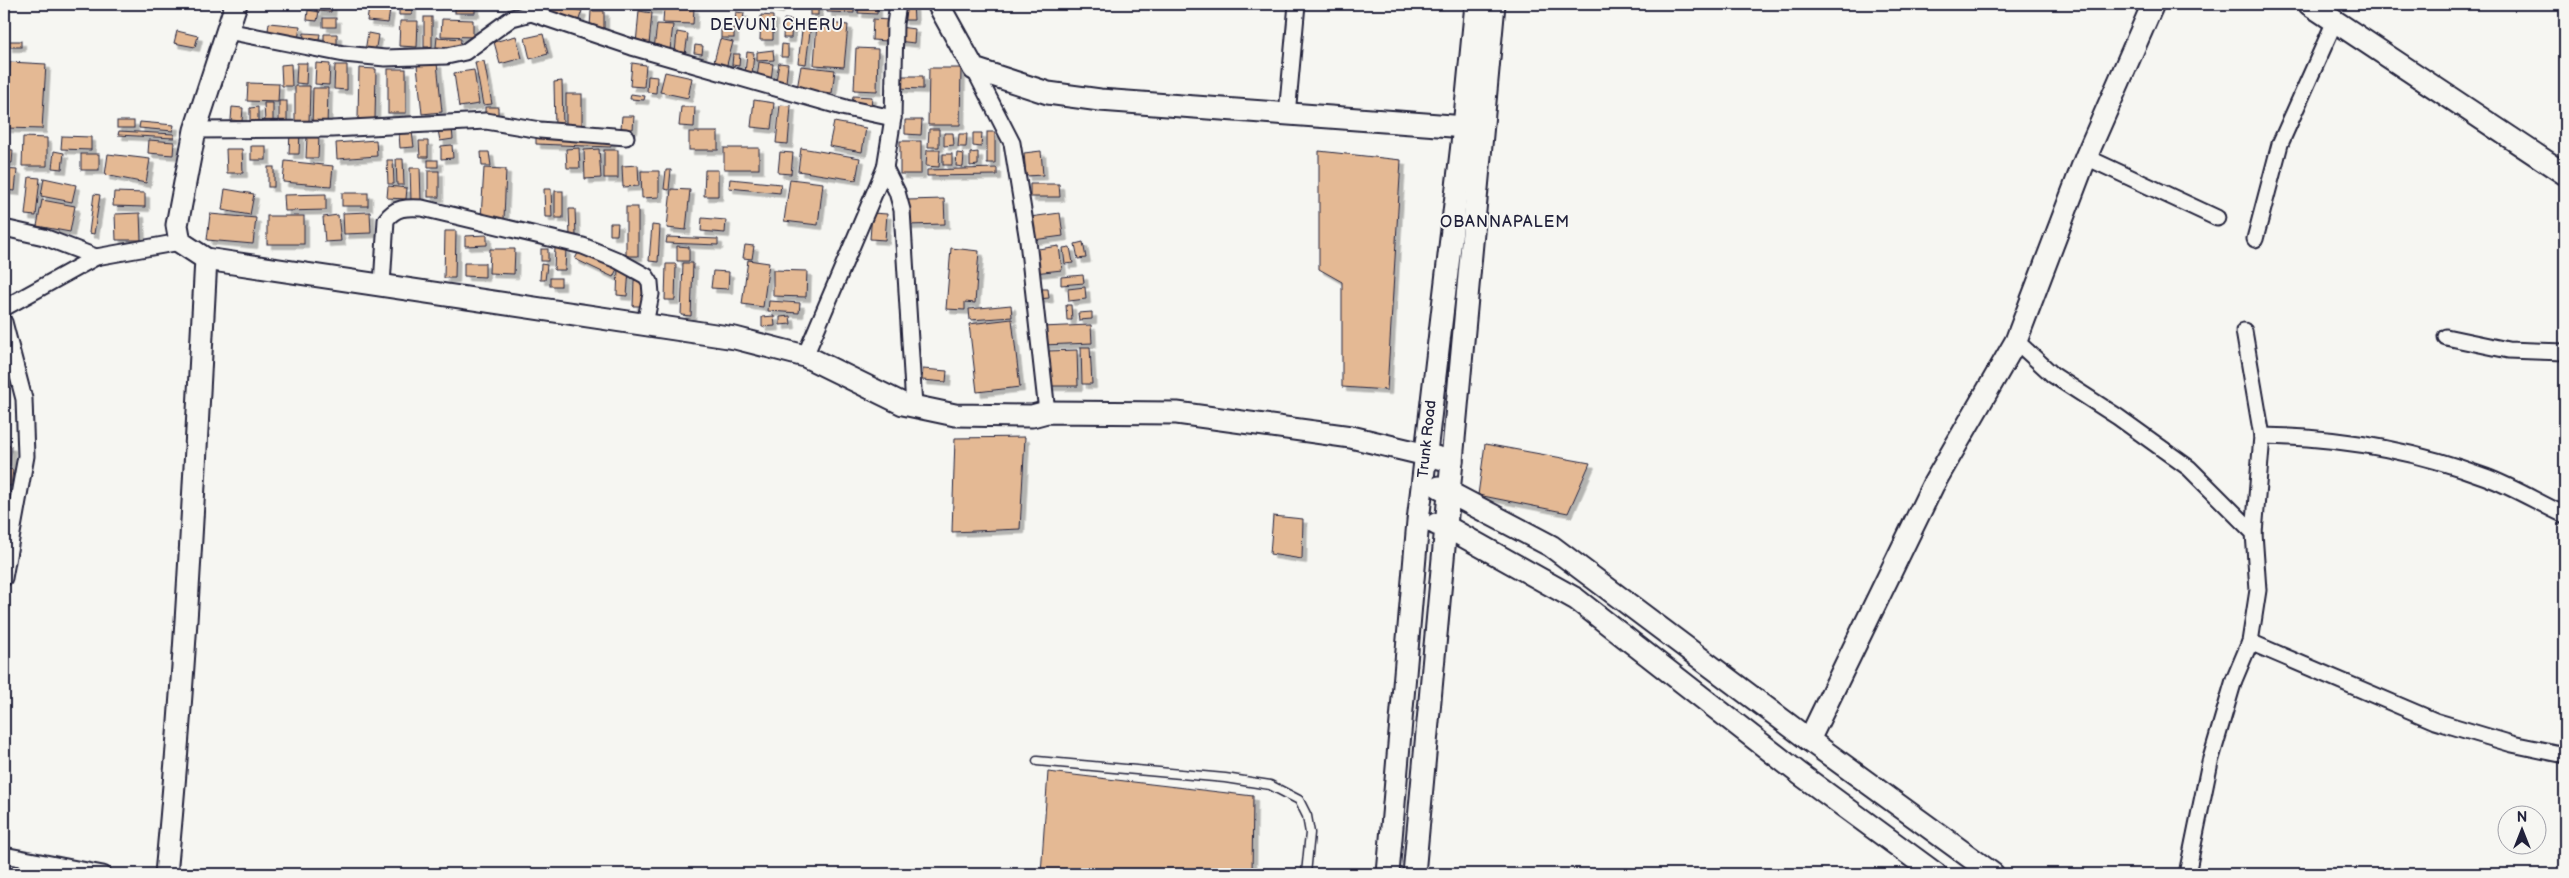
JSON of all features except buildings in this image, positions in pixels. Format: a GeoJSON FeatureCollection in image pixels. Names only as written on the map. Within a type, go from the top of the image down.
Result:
{"type":"FeatureCollection","features":[{"type":"Feature","properties":{"kind":"street"},"geometry":{"type":"LineString","coordinates":[[180,242],[177,225],[195,130],[236,4]]}},
{"type":"Feature","properties":{"kind":"street"},"geometry":{"type":"LineString","coordinates":[[805,356],[885,168],[893,118],[895,24],[898,4]]}},
{"type":"Feature","properties":{"kind":"street"},"geometry":{"type":"LineString","coordinates":[[938,4],[1012,143],[1028,241],[1047,412]]}},
{"type":"Feature","properties":{"kind":"street"},"geometry":{"type":"LineString","coordinates":[[1287,115],[1297,4]]}},
{"type":"Feature","properties":{"kind":"street","name":"Trunk Road"},"geometry":{"type":"LineString","coordinates":[[1388,874],[1422,480],[1474,128],[1476,4]]}},
{"type":"Feature","properties":{"kind":"street"},"geometry":{"type":"LineString","coordinates":[[1414,874],[1447,527],[1474,128],[1494,4]]}},
{"type":"Feature","properties":{"kind":"street"},"geometry":{"type":"LineString","coordinates":[[1809,740],[1933,485],[2016,340],[2086,157],[2153,4]]}},
{"type":"Feature","properties":{"kind":"street"},"geometry":{"type":"LineString","coordinates":[[2308,4],[2565,174]]}},
{"type":"Feature","properties":{"kind":"street"},"geometry":{"type":"LineString","coordinates":[[227,31],[344,54],[385,58],[447,56],[465,52],[512,18],[534,8],[641,50],[846,108],[893,118]]}},
{"type":"Feature","properties":{"kind":"street"},"geometry":{"type":"LineString","coordinates":[[2255,239],[2280,144],[2335,21]]}},
{"type":"Feature","properties":{"kind":"street"},"geometry":{"type":"LineString","coordinates":[[974,69],[1048,93],[1100,100],[1474,128]]}},
{"type":"Feature","properties":{"kind":"street"},"geometry":{"type":"LineString","coordinates":[[195,130],[332,129],[471,121],[540,130],[626,137]]}},
{"type":"Feature","properties":{"kind":"street"},"geometry":{"type":"LineString","coordinates":[[2086,157],[2217,218]]}},
{"type":"Feature","properties":{"kind":"street"},"geometry":{"type":"LineString","coordinates":[[885,168],[897,192],[902,210],[914,406]]}},
{"type":"Feature","properties":{"kind":"street"},"geometry":{"type":"LineString","coordinates":[[382,285],[386,220],[391,213],[400,209],[422,208],[583,246],[617,260],[646,276],[650,282],[651,294],[645,324]]}},
{"type":"Feature","properties":{"kind":"street"},"geometry":{"type":"LineString","coordinates":[[4,228],[44,237],[96,257]]}},
{"type":"Feature","properties":{"kind":"street"},"geometry":{"type":"LineString","coordinates":[[4,308],[96,257],[180,242],[206,259],[735,338],[805,356],[903,404],[955,415],[1032,416],[1047,412],[1177,413],[1351,437],[1452,461]]}},
{"type":"Feature","properties":{"kind":"street"},"geometry":{"type":"LineString","coordinates":[[166,874],[179,741],[192,548],[206,259]]}},
{"type":"Feature","properties":{"kind":"street"},"geometry":{"type":"LineString","coordinates":[[4,322],[24,399],[26,456],[4,578]]}},
{"type":"Feature","properties":{"kind":"street"},"geometry":{"type":"LineString","coordinates":[[2187,874],[2210,762],[2234,680],[2250,642],[2258,590],[2254,532],[2262,436],[2244,331]]}},
{"type":"Feature","properties":{"kind":"street"},"geometry":{"type":"LineString","coordinates":[[2446,337],[2508,350],[2565,352]]}},
{"type":"Feature","properties":{"kind":"street"},"geometry":{"type":"LineString","coordinates":[[2016,340],[2053,375],[2118,417],[2189,468],[2254,532]]}},
{"type":"Feature","properties":{"kind":"street"},"geometry":{"type":"LineString","coordinates":[[2262,436],[2300,437],[2370,445],[2424,457],[2488,477],[2565,515]]}},
{"type":"Feature","properties":{"kind":"street"},"geometry":{"type":"LineString","coordinates":[[1422,480],[1449,491],[1551,546],[1809,740],[1993,874]]}},
{"type":"Feature","properties":{"kind":"street"},"geometry":{"type":"LineString","coordinates":[[1418,521],[1447,527],[1576,599],[1800,774],[1936,874]]}},
{"type":"Feature","properties":{"kind":"street"},"geometry":{"type":"LineString","coordinates":[[2250,642],[2435,721],[2512,744],[2565,755]]}},
{"type":"Feature","properties":{"kind":"street"},"geometry":{"type":"LineString","coordinates":[[4,855],[103,874]]}},
{"type":"Feature","properties":{"kind":"lane"},"geometry":{"type":"LineString","coordinates":[[1037,761],[1225,778],[1270,785],[1285,791],[1299,800],[1306,816],[1310,832],[1306,874]]}},
{"type":"Feature","properties":{"kind":"district","name":"DEVUNI CHERU"},"geometry":{"type":"Point","coordinates":[777,25]}},
{"type":"Feature","properties":{"kind":"district","name":"OBANNAPALEM"},"geometry":{"type":"Point","coordinates":[1505,222]}}]}
